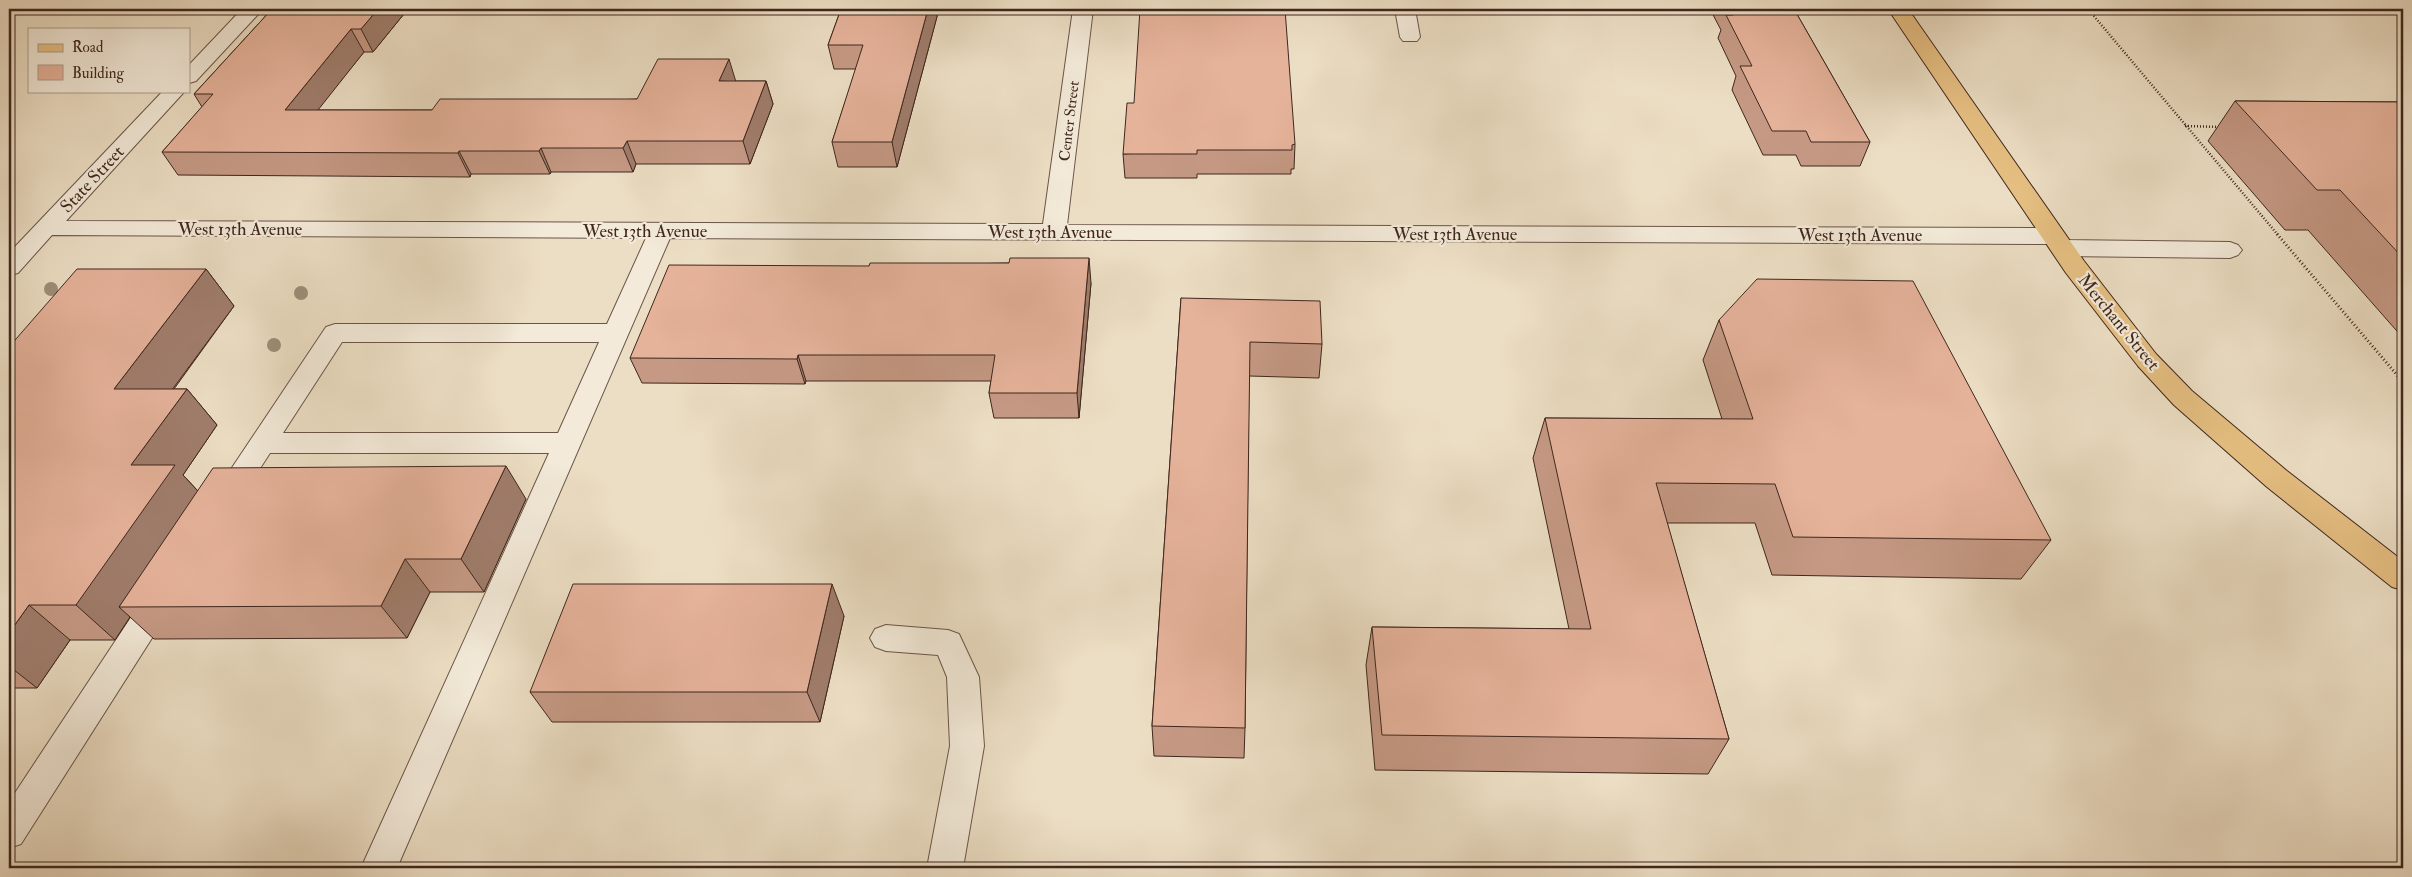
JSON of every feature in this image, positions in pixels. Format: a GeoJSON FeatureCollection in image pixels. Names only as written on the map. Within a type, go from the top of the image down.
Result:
{"type":"FeatureCollection","features":[{"type":"Feature","properties":{"kind":"main road","name":"Merchant Street"},"geometry":{"type":"LineString","coordinates":[[1898,9],[2058,242],[2148,360],[2182,398],[2277,479],[2403,578]]}},
{"type":"Feature","properties":{"kind":"street"},"geometry":{"type":"LineString","coordinates":[[190,76],[253,9]]}},
{"type":"Feature","properties":{"kind":"street","name":"Center Street"},"geometry":{"type":"LineString","coordinates":[[1054,232],[1083,9]]}},
{"type":"Feature","properties":{"kind":"street"},"geometry":{"type":"LineString","coordinates":[[1405,9],[1410,37]]}},
{"type":"Feature","properties":{"kind":"street","name":"State Street"},"geometry":{"type":"LineString","coordinates":[[9,267],[174,92]]}},
{"type":"Feature","properties":{"kind":"street","name":"West 13th Avenue"},"geometry":{"type":"LineString","coordinates":[[46,228],[1054,232],[2058,242],[2230,250]]}},
{"type":"Feature","properties":{"kind":"street"},"geometry":{"type":"LineString","coordinates":[[379,868],[569,443],[661,231]]}},
{"type":"Feature","properties":{"kind":"street"},"geometry":{"type":"LineString","coordinates":[[208,526],[334,333],[616,333]]}},
{"type":"Feature","properties":{"kind":"street"},"geometry":{"type":"LineString","coordinates":[[262,443],[569,443]]}},
{"type":"Feature","properties":{"kind":"street"},"geometry":{"type":"LineString","coordinates":[[9,832],[176,576]]}},
{"type":"Feature","properties":{"kind":"street"},"geometry":{"type":"LineString","coordinates":[[886,638],[948,643],[963,677],[967,746],[945,868]]}},
{"type":"Feature","properties":{"kind":"path"},"geometry":{"type":"LineString","coordinates":[[2088,9],[2403,382]]}},
{"type":"Feature","properties":{"kind":"path"},"geometry":{"type":"LineString","coordinates":[[2185,126],[2224,127]]}},
{"type":"Feature","properties":{"kind":"building"},"geometry":{"type":"Polygon","coordinates":[[[272,9],[378,9],[361,29],[351,29],[285,110],[432,110],[440,99],[637,99],[658,59],[729,59],[719,81],[766,81],[743,141],[627,141],[623,148],[541,148],[539,151],[459,151],[458,153],[162,152],[213,94],[194,94],[272,9]]]}},
{"type":"Feature","properties":{"kind":"building"},"geometry":{"type":"Polygon","coordinates":[[[841,9],[928,9],[892,142],[832,142],[863,45],[828,45],[841,9]]]}},
{"type":"Feature","properties":{"kind":"building"},"geometry":{"type":"Polygon","coordinates":[[[1140,9],[1285,9],[1295,144],[1292,145],[1292,150],[1197,150],[1197,154],[1123,154],[1127,103],[1134,103],[1140,9]]]}},
{"type":"Feature","properties":{"kind":"building"},"geometry":{"type":"Polygon","coordinates":[[[1730,9],[1794,9],[1870,142],[1811,142],[1806,131],[1772,131],[1740,66],[1752,66],[1726,15],[1733,15],[1730,9]]]}},
{"type":"Feature","properties":{"kind":"building"},"geometry":{"type":"Polygon","coordinates":[[[2235,101],[2403,102],[2403,258],[2340,190],[2317,190],[2235,101]]]}},
{"type":"Feature","properties":{"kind":"building"},"geometry":{"type":"Polygon","coordinates":[[[1010,258],[1089,258],[1077,393],[989,393],[995,355],[798,355],[797,359],[630,358],[669,265],[869,266],[870,263],[1009,263],[1010,258]]]}},
{"type":"Feature","properties":{"kind":"building"},"geometry":{"type":"Polygon","coordinates":[[[77,269],[206,269],[114,389],[187,389],[131,465],[175,465],[76,605],[29,605],[9,633],[9,347],[77,269]]]}},
{"type":"Feature","properties":{"kind":"building"},"geometry":{"type":"Polygon","coordinates":[[[1757,279],[1913,281],[2051,540],[1793,537],[1775,484],[1656,483],[1729,739],[1382,735],[1372,627],[1591,629],[1545,418],[1753,419],[1719,320],[1757,279]]]}},
{"type":"Feature","properties":{"kind":"building"},"geometry":{"type":"Polygon","coordinates":[[[1181,298],[1320,301],[1322,344],[1250,342],[1245,728],[1152,726],[1181,298]]]}},
{"type":"Feature","properties":{"kind":"building"},"geometry":{"type":"Polygon","coordinates":[[[506,466],[461,559],[405,559],[381,606],[119,607],[213,468],[506,466]]]}},
{"type":"Feature","properties":{"kind":"building"},"geometry":{"type":"Polygon","coordinates":[[[573,584],[832,584],[807,692],[530,692],[573,584]]]}}]}
